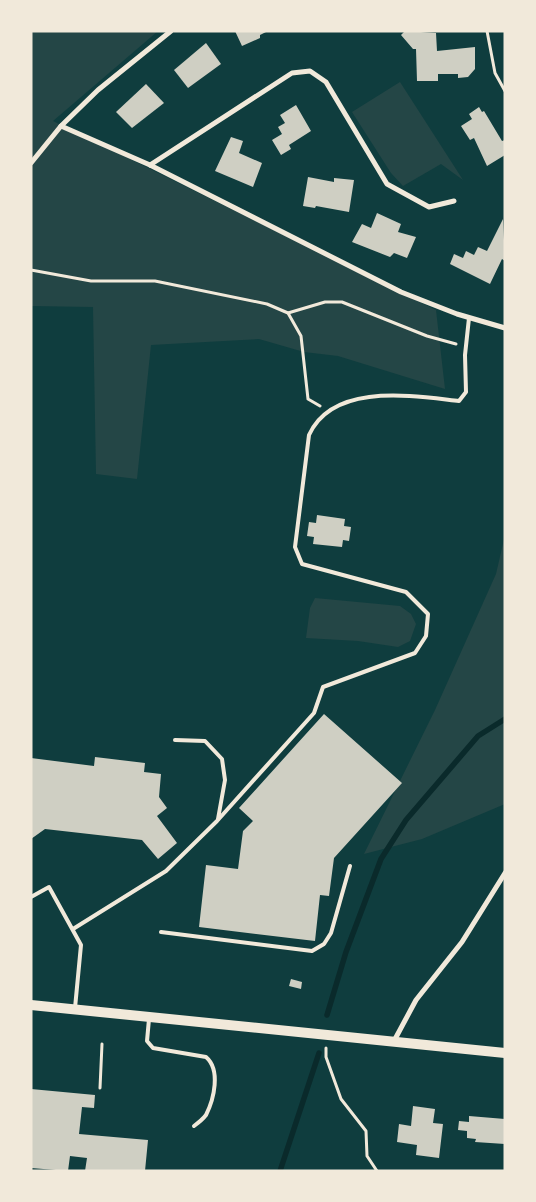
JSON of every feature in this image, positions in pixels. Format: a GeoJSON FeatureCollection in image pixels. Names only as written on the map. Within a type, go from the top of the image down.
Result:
{"type":"FeatureCollection","features":[{"type":"Feature","properties":{"kind":"main road"},"geometry":{"type":"LineString","coordinates":[[31,1005],[505,1053]]}},
{"type":"Feature","properties":{"kind":"street"},"geometry":{"type":"LineString","coordinates":[[31,164],[61,126],[98,90],[171,31]]}},
{"type":"Feature","properties":{"kind":"street"},"geometry":{"type":"LineString","coordinates":[[150,165],[292,73],[310,71],[326,82],[387,184],[429,207],[454,201]]}},
{"type":"Feature","properties":{"kind":"street"},"geometry":{"type":"LineString","coordinates":[[61,126],[150,165],[401,292],[469,318],[505,328]]}},
{"type":"Feature","properties":{"kind":"street"},"geometry":{"type":"LineString","coordinates":[[394,1041],[416,1000],[462,942],[505,874]]}},
{"type":"Feature","properties":{"kind":"lane"},"geometry":{"type":"LineString","coordinates":[[73,929],[166,871],[217,821],[314,713],[323,687],[415,653],[426,636],[428,614],[406,592],[302,564],[295,547],[309,435],[312,428],[330,411],[350,401],[382,396],[459,400],[466,392],[466,347],[469,318]]}},
{"type":"Feature","properties":{"kind":"lane"},"geometry":{"type":"LineString","coordinates":[[175,740],[205,741],[222,759],[225,780],[217,821]]}},
{"type":"Feature","properties":{"kind":"lane"},"geometry":{"type":"LineString","coordinates":[[162,932],[312,951],[324,944],[331,933],[350,866]]}},
{"type":"Feature","properties":{"kind":"lane"},"geometry":{"type":"LineString","coordinates":[[31,897],[49,886],[82,945],[75,1010]]}},
{"type":"Feature","properties":{"kind":"lane"},"geometry":{"type":"LineString","coordinates":[[150,1017],[146,1041],[152,1048],[206,1057],[213,1062],[215,1072],[212,1096],[205,1117],[194,1126]]}},
{"type":"Feature","properties":{"kind":"path"},"geometry":{"type":"LineString","coordinates":[[487,31],[494,73],[505,91]]}},
{"type":"Feature","properties":{"kind":"path"},"geometry":{"type":"LineString","coordinates":[[31,270],[91,281],[155,281],[267,304],[288,314],[300,336],[308,399],[330,411]]}},
{"type":"Feature","properties":{"kind":"path"},"geometry":{"type":"LineString","coordinates":[[288,314],[325,302],[342,302],[427,336],[466,347]]}},
{"type":"Feature","properties":{"kind":"path"},"geometry":{"type":"LineString","coordinates":[[326,1035],[326,1057],[342,1099],[366,1131],[367,1156],[377,1171]]}},
{"type":"Feature","properties":{"kind":"path"},"geometry":{"type":"LineString","coordinates":[[100,1088],[102,1044]]}},
{"type":"Feature","properties":{"kind":"shaded area"},"geometry":{"type":"Polygon","coordinates":[[[31,31],[158,31],[53,121],[436,310],[445,389],[338,356],[304,352],[259,339],[151,345],[137,479],[96,474],[93,307],[31,306],[31,31]]]}},
{"type":"Feature","properties":{"kind":"shaded area"},"geometry":{"type":"Polygon","coordinates":[[[400,82],[463,180],[441,164],[403,186],[391,173],[352,112],[400,82]]]}},
{"type":"Feature","properties":{"kind":"shaded area"},"geometry":{"type":"Polygon","coordinates":[[[505,535],[505,804],[422,839],[364,854],[435,710],[496,574],[505,535]]]}},
{"type":"Feature","properties":{"kind":"shaded area"},"geometry":{"type":"Polygon","coordinates":[[[315,598],[400,606],[411,614],[416,624],[410,641],[398,647],[358,641],[306,638],[310,608],[315,598]]]}},
{"type":"Feature","properties":{"kind":"building"},"geometry":{"type":"Polygon","coordinates":[[[235,31],[268,31],[260,35],[260,38],[242,46],[235,31]]]}},
{"type":"Feature","properties":{"kind":"building"},"geometry":{"type":"Polygon","coordinates":[[[405,31],[436,33],[437,51],[475,47],[475,69],[468,77],[458,78],[458,74],[438,74],[438,81],[417,81],[416,49],[413,49],[401,35],[405,31]]]}},
{"type":"Feature","properties":{"kind":"building"},"geometry":{"type":"Polygon","coordinates":[[[206,43],[221,64],[188,88],[174,70],[206,43]]]}},
{"type":"Feature","properties":{"kind":"building"},"geometry":{"type":"Polygon","coordinates":[[[146,84],[164,103],[132,128],[116,112],[146,84]]]}},
{"type":"Feature","properties":{"kind":"building"},"geometry":{"type":"Polygon","coordinates":[[[296,105],[311,131],[289,145],[291,149],[281,155],[272,140],[282,134],[278,127],[285,123],[280,115],[296,105]]]}},
{"type":"Feature","properties":{"kind":"building"},"geometry":{"type":"Polygon","coordinates":[[[479,107],[482,112],[484,111],[502,141],[505,140],[505,155],[487,166],[474,138],[470,140],[461,126],[472,119],[469,114],[479,107]]]}},
{"type":"Feature","properties":{"kind":"building"},"geometry":{"type":"Polygon","coordinates":[[[231,137],[243,141],[239,153],[262,163],[253,187],[215,171],[231,137]]]}},
{"type":"Feature","properties":{"kind":"building"},"geometry":{"type":"Polygon","coordinates":[[[308,177],[334,182],[334,178],[354,180],[349,212],[316,206],[315,208],[303,206],[308,177]]]}},
{"type":"Feature","properties":{"kind":"building"},"geometry":{"type":"Polygon","coordinates":[[[377,213],[401,224],[398,232],[416,237],[407,258],[394,253],[390,257],[352,242],[362,224],[371,228],[377,213]]]}},
{"type":"Feature","properties":{"kind":"building"},"geometry":{"type":"Polygon","coordinates":[[[503,219],[505,261],[502,259],[490,284],[450,264],[454,254],[463,258],[466,251],[474,255],[478,247],[487,251],[503,219]]]}},
{"type":"Feature","properties":{"kind":"building"},"geometry":{"type":"Polygon","coordinates":[[[317,515],[345,519],[344,526],[351,527],[349,541],[343,540],[342,547],[313,544],[314,537],[307,536],[309,522],[316,523],[317,515]]]}},
{"type":"Feature","properties":{"kind":"building"},"geometry":{"type":"Polygon","coordinates":[[[324,714],[402,783],[334,858],[329,896],[320,895],[315,941],[199,927],[206,865],[238,869],[243,831],[253,821],[239,808],[324,714]]]}},
{"type":"Feature","properties":{"kind":"building"},"geometry":{"type":"Polygon","coordinates":[[[95,757],[145,763],[144,772],[161,774],[159,797],[167,808],[157,816],[177,843],[158,859],[142,840],[45,829],[31,839],[31,758],[94,766],[95,757]]]}},
{"type":"Feature","properties":{"kind":"building"},"geometry":{"type":"Polygon","coordinates":[[[291,979],[302,982],[301,989],[289,986],[291,979]]]}},
{"type":"Feature","properties":{"kind":"building"},"geometry":{"type":"Polygon","coordinates":[[[31,1089],[95,1095],[94,1108],[82,1107],[79,1134],[148,1140],[145,1171],[85,1171],[87,1158],[70,1156],[68,1171],[31,1168],[31,1089]]]}},
{"type":"Feature","properties":{"kind":"building"},"geometry":{"type":"Polygon","coordinates":[[[413,1106],[435,1109],[433,1123],[443,1124],[439,1158],[416,1155],[417,1145],[397,1142],[399,1124],[411,1126],[413,1106]]]}},
{"type":"Feature","properties":{"kind":"building"},"geometry":{"type":"Polygon","coordinates":[[[469,1116],[505,1119],[505,1144],[475,1142],[476,1139],[467,1138],[467,1131],[458,1130],[459,1121],[469,1122],[469,1116]]]}},
{"type":"Feature","properties":{"kind":"waterway"},"geometry":{"type":"LineString","coordinates":[[327,1015],[346,952],[381,859],[406,820],[478,736],[505,719]]}},
{"type":"Feature","properties":{"kind":"waterway"},"geometry":{"type":"LineString","coordinates":[[280,1171],[319,1053]]}}]}
